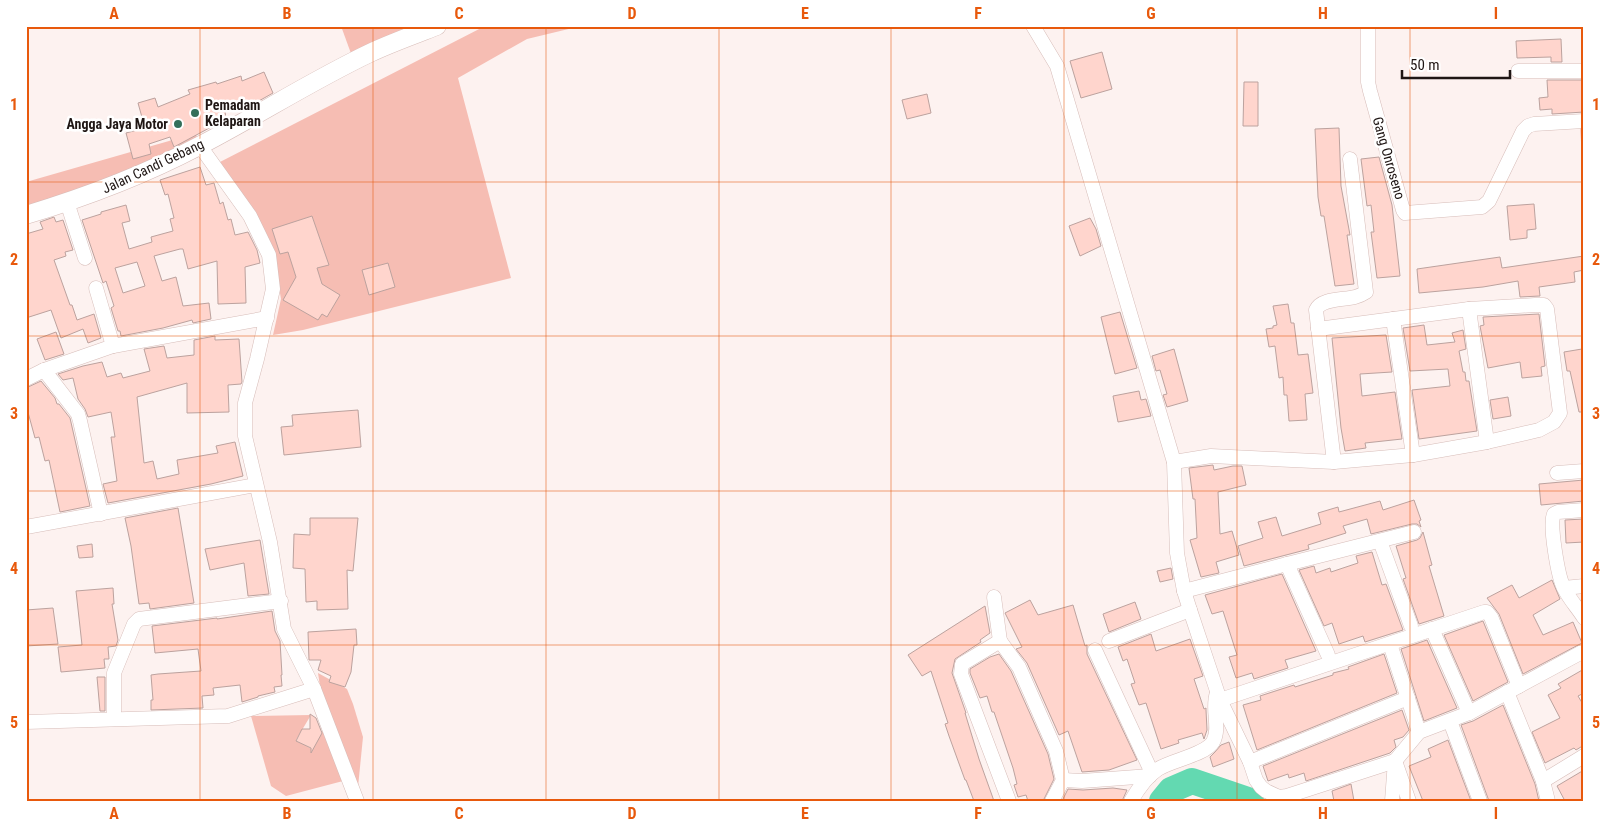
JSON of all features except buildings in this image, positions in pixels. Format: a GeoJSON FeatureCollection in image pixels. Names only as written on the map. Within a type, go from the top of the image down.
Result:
{"type":"FeatureCollection","features":[{"type":"Feature","properties":{"kind":"main road","name":"Jalan Candi Gebang"},"geometry":{"type":"LineString","coordinates":[[26,215],[102,191],[146,173],[200,146],[316,81],[371,53],[437,26]]}},
{"type":"Feature","properties":{"kind":"street"},"geometry":{"type":"LineString","coordinates":[[1033,26],[1057,66],[1174,462],[1177,554],[1184,591],[1219,696],[1250,762],[1256,780],[1261,787],[1279,797],[1287,796],[1395,761],[1419,732],[1468,713],[1584,651]]}},
{"type":"Feature","properties":{"kind":"street","name":"Gang Onroseno"},"geometry":{"type":"LineString","coordinates":[[1368,26],[1368,82],[1405,213],[1485,206],[1523,131],[1528,126],[1584,121]]}},
{"type":"Feature","properties":{"kind":"street"},"geometry":{"type":"LineString","coordinates":[[1518,71],[1584,71]]}},
{"type":"Feature","properties":{"kind":"street"},"geometry":{"type":"LineString","coordinates":[[200,146],[250,216],[269,255],[274,289],[245,403],[245,436],[270,542],[284,629],[314,689],[357,801]]}},
{"type":"Feature","properties":{"kind":"street"},"geometry":{"type":"LineString","coordinates":[[1334,462],[1316,310],[1323,303],[1357,297],[1366,292],[1350,159]]}},
{"type":"Feature","properties":{"kind":"street"},"geometry":{"type":"LineString","coordinates":[[67,202],[85,258]]}},
{"type":"Feature","properties":{"kind":"street"},"geometry":{"type":"LineString","coordinates":[[96,288],[113,346]]}},
{"type":"Feature","properties":{"kind":"street"},"geometry":{"type":"LineString","coordinates":[[1174,462],[1212,456],[1334,462],[1413,455],[1487,442],[1539,430],[1554,422],[1560,413],[1547,309],[1544,305],[1469,309],[1318,329]]}},
{"type":"Feature","properties":{"kind":"street"},"geometry":{"type":"LineString","coordinates":[[1469,309],[1487,442]]}},
{"type":"Feature","properties":{"kind":"street"},"geometry":{"type":"LineString","coordinates":[[26,379],[44,370],[113,346],[267,318]]}},
{"type":"Feature","properties":{"kind":"street"},"geometry":{"type":"LineString","coordinates":[[1393,319],[1413,455]]}},
{"type":"Feature","properties":{"kind":"street"},"geometry":{"type":"LineString","coordinates":[[44,370],[78,414],[101,514]]}},
{"type":"Feature","properties":{"kind":"street"},"geometry":{"type":"LineString","coordinates":[[1557,473],[1584,471]]}},
{"type":"Feature","properties":{"kind":"street"},"geometry":{"type":"LineString","coordinates":[[26,527],[256,485]]}},
{"type":"Feature","properties":{"kind":"street"},"geometry":{"type":"LineString","coordinates":[[1584,510],[1558,512],[1552,517],[1555,551],[1564,588],[1584,618]]}},
{"type":"Feature","properties":{"kind":"street"},"geometry":{"type":"LineString","coordinates":[[1184,591],[1414,532]]}},
{"type":"Feature","properties":{"kind":"street"},"geometry":{"type":"LineString","coordinates":[[1380,541],[1411,626]]}},
{"type":"Feature","properties":{"kind":"street"},"geometry":{"type":"LineString","coordinates":[[1287,564],[1328,655]]}},
{"type":"Feature","properties":{"kind":"street"},"geometry":{"type":"LineString","coordinates":[[1564,588],[1584,586]]}},
{"type":"Feature","properties":{"kind":"street"},"geometry":{"type":"LineString","coordinates":[[994,597],[1000,641],[1018,667],[1056,751],[1063,780],[1052,801]]}},
{"type":"Feature","properties":{"kind":"street"},"geometry":{"type":"LineString","coordinates":[[114,719],[114,673],[134,624],[138,619],[281,601]]}},
{"type":"Feature","properties":{"kind":"street"},"geometry":{"type":"LineString","coordinates":[[1109,641],[1190,610]]}},
{"type":"Feature","properties":{"kind":"street"},"geometry":{"type":"LineString","coordinates":[[1131,801],[1138,789],[1160,767],[1202,750],[1212,743],[1216,731],[1215,699],[1219,696],[1390,644],[1484,612],[1491,616],[1548,801]]}},
{"type":"Feature","properties":{"kind":"street"},"geometry":{"type":"LineString","coordinates":[[1432,629],[1468,713]]}},
{"type":"Feature","properties":{"kind":"street"},"geometry":{"type":"LineString","coordinates":[[1000,641],[962,664],[960,670],[1009,801]]}},
{"type":"Feature","properties":{"kind":"street"},"geometry":{"type":"LineString","coordinates":[[1390,644],[1419,732]]}},
{"type":"Feature","properties":{"kind":"street"},"geometry":{"type":"LineString","coordinates":[[1096,650],[1151,774]]}},
{"type":"Feature","properties":{"kind":"street"},"geometry":{"type":"LineString","coordinates":[[26,722],[228,716],[314,689]]}},
{"type":"Feature","properties":{"kind":"street"},"geometry":{"type":"LineString","coordinates":[[1250,762],[1408,698]]}},
{"type":"Feature","properties":{"kind":"street"},"geometry":{"type":"LineString","coordinates":[[1450,721],[1480,801]]}},
{"type":"Feature","properties":{"kind":"street"},"geometry":{"type":"LineString","coordinates":[[1543,781],[1584,756]]}},
{"type":"Feature","properties":{"kind":"street"},"geometry":{"type":"LineString","coordinates":[[1392,801],[1395,761]]}},
{"type":"Feature","properties":{"kind":"street"},"geometry":{"type":"LineString","coordinates":[[1395,761],[1409,801]]}},
{"type":"Feature","properties":{"kind":"street"},"geometry":{"type":"LineString","coordinates":[[1063,780],[1082,781],[1151,774]]}},
{"type":"Feature","properties":{"kind":"shaded area"},"geometry":{"type":"Polygon","coordinates":[[[341,26],[410,26],[353,59],[341,26]]]}},
{"type":"Feature","properties":{"kind":"shaded area"},"geometry":{"type":"Polygon","coordinates":[[[485,26],[581,26],[527,39],[458,78],[511,278],[303,330],[273,335],[281,299],[274,257],[218,163],[485,26]]]}},
{"type":"Feature","properties":{"kind":"shaded area"},"geometry":{"type":"Polygon","coordinates":[[[1580,125],[1584,125],[1584,194],[1580,125]]]}},
{"type":"Feature","properties":{"kind":"shaded area"},"geometry":{"type":"Polygon","coordinates":[[[195,130],[201,156],[97,199],[26,221],[26,182],[169,141],[195,130]]]}},
{"type":"Feature","properties":{"kind":"shaded area"},"geometry":{"type":"Polygon","coordinates":[[[318,673],[347,689],[353,704],[363,737],[358,787],[323,706],[318,673]]]}},
{"type":"Feature","properties":{"kind":"shaded area"},"geometry":{"type":"Polygon","coordinates":[[[311,715],[296,740],[312,749],[327,724],[343,781],[286,796],[271,786],[251,716],[311,715]]]}},
{"type":"Feature","properties":{"kind":"waterway"},"geometry":{"type":"LineString","coordinates":[[1162,801],[1171,790],[1192,781],[1251,801]]}},
{"type":"Feature","properties":{"kind":"place","name":"Pemadam Kelaparan"},"geometry":{"type":"Point","coordinates":[195,113]}},
{"type":"Feature","properties":{"kind":"place","name":"Angga Jaya Motor"},"geometry":{"type":"Point","coordinates":[178,124]}}]}
